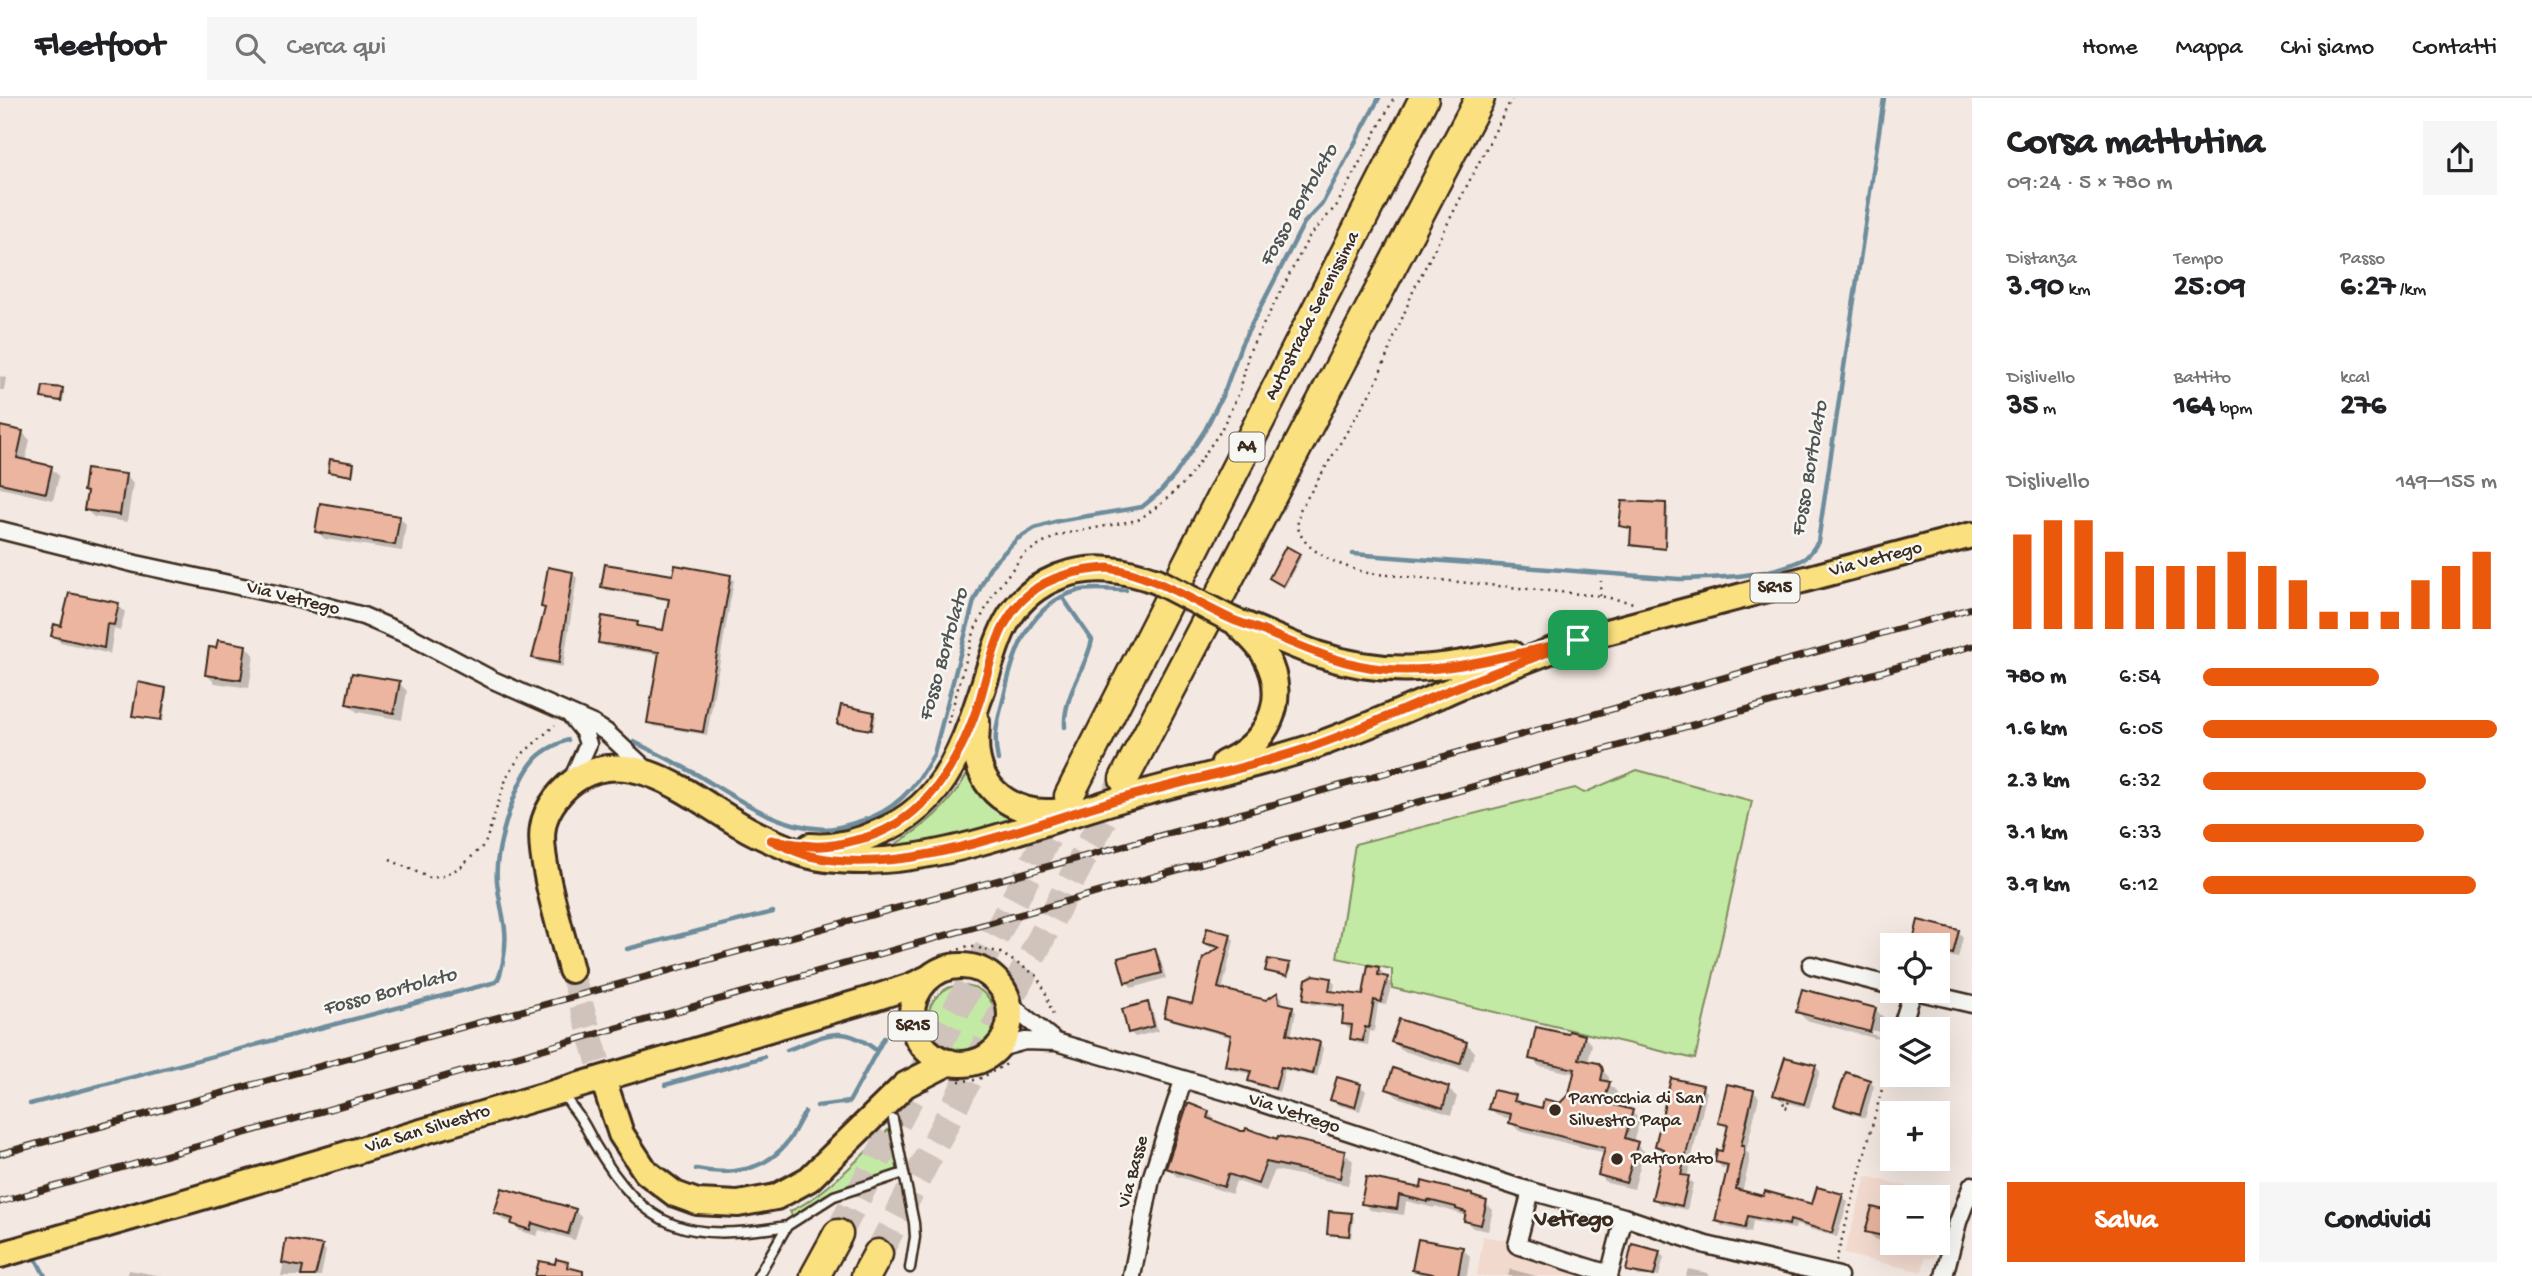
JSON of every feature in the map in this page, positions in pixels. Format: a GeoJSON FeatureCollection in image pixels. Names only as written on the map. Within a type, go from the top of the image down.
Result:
{"type":"FeatureCollection","features":[{"type":"Feature","properties":{"kind":"highway","name":"Autostrada Serenissima"},"geometry":{"type":"LineString","coordinates":[[1082,801],[1424,98]]}},
{"type":"Feature","properties":{"kind":"highway","name":"A4"},"geometry":{"type":"LineString","coordinates":[[1124,779],[1480,98]]}},
{"type":"Feature","properties":{"kind":"highway"},"geometry":{"type":"LineString","coordinates":[[816,1276],[838,1234]]}},
{"type":"Feature","properties":{"kind":"main road","name":"Via Vetrego"},"geometry":{"type":"LineString","coordinates":[[771,840],[814,846],[841,844],[867,838],[909,817],[934,792],[950,769],[979,702],[1000,634],[1012,612],[1027,595],[1045,583],[1068,574],[1108,568],[1125,570],[1157,581],[1232,620],[1316,653],[1382,669],[1446,667],[1578,640],[1972,535]]}},
{"type":"Feature","properties":{"kind":"main road","name":"SR15"},"geometry":{"type":"LineString","coordinates":[[1186,780],[1246,752],[1255,744],[1270,720],[1274,690],[1270,666],[1259,646],[1232,620]]}},
{"type":"Feature","properties":{"kind":"main road","name":"Via Vetrego"},"geometry":{"type":"LineString","coordinates":[[571,970],[545,864],[543,826],[548,810],[570,784],[589,773],[625,769],[652,775],[800,853],[831,859],[872,861],[898,858],[976,842],[1051,822],[1082,801],[1231,772],[1356,731],[1444,692],[1578,640]]}},
{"type":"Feature","properties":{"kind":"main road","name":"SR15"},"geometry":{"type":"LineString","coordinates":[[979,702],[977,759],[985,779],[1000,797],[1017,808],[1032,812],[1054,812],[1082,801]]}},
{"type":"Feature","properties":{"kind":"main road","name":"Via Vetrego"},"geometry":{"type":"LineString","coordinates":[[905,1084],[914,1060],[914,1000],[928,978],[951,967],[976,968],[991,976],[1003,988],[1009,1004]]}},
{"type":"Feature","properties":{"kind":"main road","name":"Via San Silvestro"},"geometry":{"type":"LineString","coordinates":[[0,1255],[563,1090],[911,986],[928,978]]}},
{"type":"Feature","properties":{"kind":"main road","name":"Via San Silvestro"},"geometry":{"type":"LineString","coordinates":[[855,1002],[875,1003],[889,1008],[915,1031]]}},
{"type":"Feature","properties":{"kind":"main road"},"geometry":{"type":"LineString","coordinates":[[1003,1055],[1010,1020],[1009,1004]]}},
{"type":"Feature","properties":{"kind":"main road","name":"SR15"},"geometry":{"type":"LineString","coordinates":[[915,1031],[930,1052],[953,1072]]}},
{"type":"Feature","properties":{"kind":"main road","name":"Via Vetrego"},"geometry":{"type":"LineString","coordinates":[[606,1088],[621,1134],[646,1172],[676,1194],[697,1202],[721,1205],[759,1202],[795,1188],[826,1163],[905,1084],[931,1070],[953,1072],[967,1063],[1003,1055]]}},
{"type":"Feature","properties":{"kind":"street","name":"Via Vetrego"},"geometry":{"type":"LineString","coordinates":[[0,530],[363,616],[412,637],[492,680],[593,724],[606,732],[652,775]]}},
{"type":"Feature","properties":{"kind":"street","name":"Via Vetrego"},"geometry":{"type":"LineString","coordinates":[[569,714],[584,732],[588,744],[570,784]]}},
{"type":"Feature","properties":{"kind":"street"},"geometry":{"type":"LineString","coordinates":[[1811,965],[1880,983]]}},
{"type":"Feature","properties":{"kind":"street"},"geometry":{"type":"LineString","coordinates":[[1950,999],[1972,1004]]}},
{"type":"Feature","properties":{"kind":"street","name":"Via Vetrego"},"geometry":{"type":"LineString","coordinates":[[1009,1004],[1056,1042]]}},
{"type":"Feature","properties":{"kind":"street","name":"Via Vetrego"},"geometry":{"type":"LineString","coordinates":[[1003,1055],[1025,1041],[1056,1042],[1247,1098],[1706,1245],[1836,1275]]}},
{"type":"Feature","properties":{"kind":"street","name":"Via Basse"},"geometry":{"type":"LineString","coordinates":[[1132,1276],[1151,1179],[1183,1081]]}},
{"type":"Feature","properties":{"kind":"street"},"geometry":{"type":"LineString","coordinates":[[1944,1276],[1958,1222],[1972,1185]]}},
{"type":"Feature","properties":{"kind":"street"},"geometry":{"type":"LineString","coordinates":[[1531,1191],[1517,1245],[1609,1274],[1624,1217]]}},
{"type":"Feature","properties":{"kind":"lane"},"geometry":{"type":"LineString","coordinates":[[563,1090],[612,1173],[633,1199],[659,1218],[684,1228],[718,1233],[788,1226]]}},
{"type":"Feature","properties":{"kind":"lane"},"geometry":{"type":"LineString","coordinates":[[893,1119],[915,1237],[910,1268]]}},
{"type":"Feature","properties":{"kind":"lane"},"geometry":{"type":"LineString","coordinates":[[758,1276],[788,1226],[826,1200],[904,1173]]}},
{"type":"Feature","properties":{"kind":"path"},"geometry":{"type":"LineString","coordinates":[[947,725],[975,629],[994,593],[1024,554],[1058,535],[1138,520],[1186,481],[1220,432],[1240,391],[1250,352],[1309,237],[1337,205],[1394,98]]}},
{"type":"Feature","properties":{"kind":"path"},"geometry":{"type":"LineString","coordinates":[[1512,98],[1414,289],[1375,385],[1300,510],[1298,527],[1305,540],[1320,554],[1344,567],[1368,573],[1629,601],[1642,608],[1647,622]]}},
{"type":"Feature","properties":{"kind":"path"},"geometry":{"type":"LineString","coordinates":[[1600,596],[1601,581]]}},
{"type":"Feature","properties":{"kind":"path"},"geometry":{"type":"LineString","coordinates":[[390,860],[430,878],[443,876],[461,867],[485,844],[507,776],[521,755],[549,730]]}},
{"type":"Feature","properties":{"kind":"path"},"geometry":{"type":"LineString","coordinates":[[953,1072],[977,1080],[1003,1055]]}},
{"type":"Feature","properties":{"kind":"path"},"geometry":{"type":"LineString","coordinates":[[1836,1275],[1883,1087]]}},
{"type":"Feature","properties":{"kind":"shaded area"},"geometry":{"type":"Polygon","coordinates":[[[1866,1176],[1901,1185],[1880,1185],[1880,1255],[1935,1255],[1934,1258],[1925,1258],[1922,1272],[1844,1254],[1866,1176]]]}},
{"type":"Feature","properties":{"kind":"shaded area"},"geometry":{"type":"Polygon","coordinates":[[[1483,1236],[1511,1241],[1508,1252],[1602,1276],[1477,1276],[1483,1236]]]}},
{"type":"Feature","properties":{"kind":"green space"},"geometry":{"type":"Polygon","coordinates":[[[1637,770],[1752,801],[1695,1059],[1392,988],[1392,969],[1337,958],[1355,844],[1575,788],[1584,793],[1637,770]]]}},
{"type":"Feature","properties":{"kind":"green space"},"geometry":{"type":"Polygon","coordinates":[[[968,773],[1028,820],[894,849],[892,846],[926,823],[944,806],[968,773]]]}},
{"type":"Feature","properties":{"kind":"green space"},"geometry":{"type":"Polygon","coordinates":[[[962,985],[975,988],[986,995],[993,1006],[996,1019],[993,1032],[986,1043],[975,1050],[962,1053],[949,1050],[938,1043],[931,1032],[928,1019],[931,1006],[938,995],[949,988],[962,985]]]}},
{"type":"Feature","properties":{"kind":"green space"},"geometry":{"type":"Polygon","coordinates":[[[891,1127],[900,1167],[894,1172],[825,1195],[793,1218],[790,1211],[830,1185],[891,1127]]]}},
{"type":"Feature","properties":{"kind":"building"},"geometry":{"type":"Polygon","coordinates":[[[43,386],[63,388],[61,401],[41,398],[43,386]]]}},
{"type":"Feature","properties":{"kind":"building"},"geometry":{"type":"Polygon","coordinates":[[[0,426],[23,431],[17,458],[52,466],[46,493],[0,483],[0,426]]]}},
{"type":"Feature","properties":{"kind":"building"},"geometry":{"type":"Polygon","coordinates":[[[330,459],[354,463],[352,476],[328,472],[330,459]]]}},
{"type":"Feature","properties":{"kind":"building"},"geometry":{"type":"Polygon","coordinates":[[[86,469],[126,474],[120,515],[84,510],[87,492],[83,491],[86,469]]]}},
{"type":"Feature","properties":{"kind":"building"},"geometry":{"type":"Polygon","coordinates":[[[1622,501],[1666,503],[1665,549],[1630,545],[1631,528],[1619,526],[1622,501]]]}},
{"type":"Feature","properties":{"kind":"building"},"geometry":{"type":"Polygon","coordinates":[[[320,503],[400,516],[395,545],[315,532],[320,503]]]}},
{"type":"Feature","properties":{"kind":"building"},"geometry":{"type":"Polygon","coordinates":[[[1286,546],[1300,554],[1283,586],[1269,578],[1286,546]]]}},
{"type":"Feature","properties":{"kind":"building"},"geometry":{"type":"Polygon","coordinates":[[[605,564],[673,575],[675,565],[731,575],[703,732],[647,723],[659,652],[598,643],[602,616],[638,622],[637,626],[663,630],[669,599],[601,587],[605,564]]]}},
{"type":"Feature","properties":{"kind":"building"},"geometry":{"type":"Polygon","coordinates":[[[548,567],[573,572],[559,663],[532,658],[545,608],[541,607],[548,567]]]}},
{"type":"Feature","properties":{"kind":"building"},"geometry":{"type":"Polygon","coordinates":[[[69,593],[119,603],[114,625],[107,624],[104,648],[51,636],[54,624],[61,626],[69,593]]]}},
{"type":"Feature","properties":{"kind":"building"},"geometry":{"type":"Polygon","coordinates":[[[218,640],[246,645],[241,680],[205,675],[209,647],[216,648],[218,640]]]}},
{"type":"Feature","properties":{"kind":"building"},"geometry":{"type":"Polygon","coordinates":[[[352,673],[400,681],[394,713],[346,704],[352,673]]]}},
{"type":"Feature","properties":{"kind":"building"},"geometry":{"type":"Polygon","coordinates":[[[138,682],[166,688],[161,720],[132,716],[138,682]]]}},
{"type":"Feature","properties":{"kind":"building"},"geometry":{"type":"Polygon","coordinates":[[[841,705],[874,712],[871,730],[837,724],[841,705]]]}},
{"type":"Feature","properties":{"kind":"building"},"geometry":{"type":"Polygon","coordinates":[[[1918,920],[1959,930],[1953,954],[1950,953],[1950,933],[1915,933],[1918,920]]]}},
{"type":"Feature","properties":{"kind":"building"},"geometry":{"type":"Polygon","coordinates":[[[1207,928],[1231,934],[1218,988],[1266,1000],[1278,992],[1279,1003],[1293,1006],[1287,1034],[1320,1042],[1313,1074],[1281,1067],[1275,1089],[1248,1081],[1251,1071],[1225,1066],[1231,1035],[1164,1017],[1168,998],[1192,1004],[1203,958],[1220,947],[1203,943],[1207,928]]]}},
{"type":"Feature","properties":{"kind":"building"},"geometry":{"type":"Polygon","coordinates":[[[1155,948],[1162,973],[1125,983],[1118,958],[1155,948]]]}},
{"type":"Feature","properties":{"kind":"building"},"geometry":{"type":"Polygon","coordinates":[[[1268,959],[1290,963],[1287,976],[1265,971],[1268,959]]]}},
{"type":"Feature","properties":{"kind":"building"},"geometry":{"type":"Polygon","coordinates":[[[1368,965],[1379,967],[1378,975],[1388,977],[1381,1002],[1374,1000],[1369,1028],[1365,1027],[1363,1041],[1350,1039],[1352,1025],[1342,1024],[1344,1006],[1303,1000],[1306,979],[1314,975],[1331,978],[1329,991],[1363,995],[1368,965]]]}},
{"type":"Feature","properties":{"kind":"building"},"geometry":{"type":"Polygon","coordinates":[[[1802,989],[1876,1008],[1870,1032],[1796,1012],[1802,989]]]}},
{"type":"Feature","properties":{"kind":"building"},"geometry":{"type":"Polygon","coordinates":[[[1148,1002],[1154,1026],[1128,1033],[1122,1009],[1148,1002]]]}},
{"type":"Feature","properties":{"kind":"building"},"geometry":{"type":"Polygon","coordinates":[[[1399,1019],[1467,1042],[1460,1064],[1391,1042],[1399,1019]]]}},
{"type":"Feature","properties":{"kind":"building"},"geometry":{"type":"Polygon","coordinates":[[[1536,1027],[1585,1035],[1579,1059],[1598,1063],[1602,1067],[1601,1080],[1610,1082],[1604,1102],[1633,1110],[1625,1138],[1638,1142],[1626,1183],[1598,1175],[1605,1148],[1509,1123],[1511,1114],[1488,1109],[1493,1090],[1516,1095],[1514,1101],[1542,1108],[1544,1099],[1560,1103],[1569,1094],[1575,1069],[1529,1059],[1536,1027]]]}},
{"type":"Feature","properties":{"kind":"building"},"geometry":{"type":"Polygon","coordinates":[[[1785,1057],[1816,1065],[1804,1104],[1773,1095],[1785,1057]]]}},
{"type":"Feature","properties":{"kind":"building"},"geometry":{"type":"Polygon","coordinates":[[[1393,1068],[1449,1087],[1443,1108],[1386,1089],[1393,1068]]]}},
{"type":"Feature","properties":{"kind":"building"},"geometry":{"type":"Polygon","coordinates":[[[1846,1072],[1870,1080],[1860,1114],[1834,1106],[1846,1072]]]}},
{"type":"Feature","properties":{"kind":"building"},"geometry":{"type":"Polygon","coordinates":[[[1337,1077],[1361,1084],[1355,1107],[1330,1100],[1337,1077]]]}},
{"type":"Feature","properties":{"kind":"building"},"geometry":{"type":"Polygon","coordinates":[[[1671,1078],[1703,1085],[1681,1175],[1689,1176],[1682,1206],[1652,1199],[1664,1149],[1655,1146],[1671,1078]]]}},
{"type":"Feature","properties":{"kind":"building"},"geometry":{"type":"Polygon","coordinates":[[[1727,1084],[1754,1090],[1741,1146],[1744,1146],[1744,1156],[1736,1189],[1763,1196],[1765,1191],[1812,1204],[1817,1187],[1843,1194],[1832,1233],[1790,1220],[1789,1225],[1748,1216],[1745,1228],[1715,1221],[1728,1165],[1715,1162],[1717,1150],[1722,1151],[1728,1125],[1718,1123],[1727,1084]]]}},
{"type":"Feature","properties":{"kind":"building"},"geometry":{"type":"Polygon","coordinates":[[[1188,1103],[1209,1111],[1207,1118],[1241,1131],[1246,1128],[1277,1139],[1278,1136],[1345,1151],[1340,1178],[1266,1162],[1258,1184],[1228,1174],[1224,1187],[1166,1168],[1188,1103]]]}},
{"type":"Feature","properties":{"kind":"building"},"geometry":{"type":"Polygon","coordinates":[[[1366,1177],[1421,1188],[1422,1181],[1472,1194],[1487,1201],[1481,1225],[1464,1221],[1466,1212],[1456,1207],[1428,1200],[1399,1195],[1397,1209],[1361,1204],[1366,1177]]]}},
{"type":"Feature","properties":{"kind":"building"},"geometry":{"type":"Polygon","coordinates":[[[502,1188],[576,1209],[568,1234],[532,1223],[530,1230],[511,1224],[513,1219],[494,1213],[502,1188]]]}},
{"type":"Feature","properties":{"kind":"building"},"geometry":{"type":"Polygon","coordinates":[[[1872,1207],[1880,1209],[1880,1235],[1865,1232],[1872,1207]]]}},
{"type":"Feature","properties":{"kind":"building"},"geometry":{"type":"Polygon","coordinates":[[[1329,1211],[1352,1213],[1349,1236],[1327,1234],[1329,1211]]]}},
{"type":"Feature","properties":{"kind":"building"},"geometry":{"type":"Polygon","coordinates":[[[286,1239],[323,1245],[315,1276],[301,1276],[303,1267],[282,1263],[286,1239]]]}},
{"type":"Feature","properties":{"kind":"building"},"geometry":{"type":"Polygon","coordinates":[[[1418,1239],[1463,1247],[1458,1276],[1412,1270],[1418,1239]]]}},
{"type":"Feature","properties":{"kind":"building"},"geometry":{"type":"Polygon","coordinates":[[[1632,1244],[1660,1251],[1654,1276],[1626,1271],[1632,1244]]]}},
{"type":"Feature","properties":{"kind":"building"},"geometry":{"type":"Polygon","coordinates":[[[556,1259],[568,1262],[567,1267],[583,1271],[583,1276],[535,1276],[539,1261],[555,1264],[556,1259]]]}},
{"type":"Feature","properties":{"kind":"waterway","name":"Fosso Bortolato"},"geometry":{"type":"LineString","coordinates":[[634,742],[757,810],[789,823],[834,828],[874,817],[895,804],[921,776],[934,754],[974,601],[990,567],[1017,539],[1035,528],[1058,521],[1142,507],[1175,475],[1205,430],[1225,390],[1241,345],[1304,223],[1322,204],[1379,98]]}},
{"type":"Feature","properties":{"kind":"waterway","name":"Fosso Bortolato"},"geometry":{"type":"LineString","coordinates":[[1353,554],[1679,579],[1759,573],[1804,559],[1818,542],[1884,98]]}},
{"type":"Feature","properties":{"kind":"waterway"},"geometry":{"type":"LineString","coordinates":[[998,760],[997,726],[1009,676],[1020,645],[1036,618],[1061,597],[1077,591],[1126,590]]}},
{"type":"Feature","properties":{"kind":"waterway"},"geometry":{"type":"LineString","coordinates":[[1063,598],[1092,640],[1071,693],[1065,727]]}},
{"type":"Feature","properties":{"kind":"waterway","name":"Fosso Bortolato"},"geometry":{"type":"LineString","coordinates":[[30,1104],[496,982],[501,972],[505,950],[497,869],[502,837],[512,803],[525,773],[539,755],[568,740]]}},
{"type":"Feature","properties":{"kind":"waterway"},"geometry":{"type":"LineString","coordinates":[[627,949],[773,912]]}},
{"type":"Feature","properties":{"kind":"waterway"},"geometry":{"type":"LineString","coordinates":[[787,1050],[833,1034],[843,1034],[865,1042],[877,1051]]}},
{"type":"Feature","properties":{"kind":"waterway"},"geometry":{"type":"LineString","coordinates":[[817,1106],[849,1102],[884,1038]]}},
{"type":"Feature","properties":{"kind":"waterway"},"geometry":{"type":"LineString","coordinates":[[665,1085],[764,1057]]}},
{"type":"Feature","properties":{"kind":"waterway"},"geometry":{"type":"LineString","coordinates":[[696,1169],[722,1172],[759,1165],[770,1159],[789,1140],[805,1112]]}},
{"type":"Feature","properties":{"kind":"waterway"},"geometry":{"type":"LineString","coordinates":[[37,1261],[45,1276]]}},
{"type":"Feature","properties":{"kind":"tunnel"},"geometry":{"type":"LineString","coordinates":[[878,1254],[1121,784]]}},
{"type":"Feature","properties":{"kind":"tunnel"},"geometry":{"type":"LineString","coordinates":[[838,1234],[1066,802]]}},
{"type":"Feature","properties":{"kind":"tunnel"},"geometry":{"type":"LineString","coordinates":[[571,970],[606,1088]]}},
{"type":"Feature","properties":{"kind":"railway"},"geometry":{"type":"LineString","coordinates":[[0,1154],[1232,816],[1972,608]]}},
{"type":"Feature","properties":{"kind":"railway"},"geometry":{"type":"LineString","coordinates":[[0,1202],[1972,646]]}},
{"type":"Feature","properties":{"kind":"place","name":"Parrocchia di San Silvestro Papa"},"geometry":{"type":"Point","coordinates":[1555,1110]}},
{"type":"Feature","properties":{"kind":"place","name":"Patronato"},"geometry":{"type":"Point","coordinates":[1617,1159]}},
{"type":"Feature","properties":{"kind":"district","name":"Vetrego"},"geometry":{"type":"Point","coordinates":[1574,1220]}},
{"type":"Feature","properties":{"kind":"route"},"geometry":{"type":"LineString","coordinates":[[1090,569],[1125,570],[1157,581],[1232,620],[1265,631],[1299,647],[1337,660],[1382,669],[1446,667],[1578,640],[1444,692],[1356,731],[1307,748],[1231,772],[1186,780],[976,842],[898,858],[849,861],[807,855],[771,840],[814,846],[841,844],[867,838],[909,817],[934,792],[956,758],[979,702],[991,657],[1012,612],[1027,595],[1045,583],[1068,574],[1090,569]]}}]}
